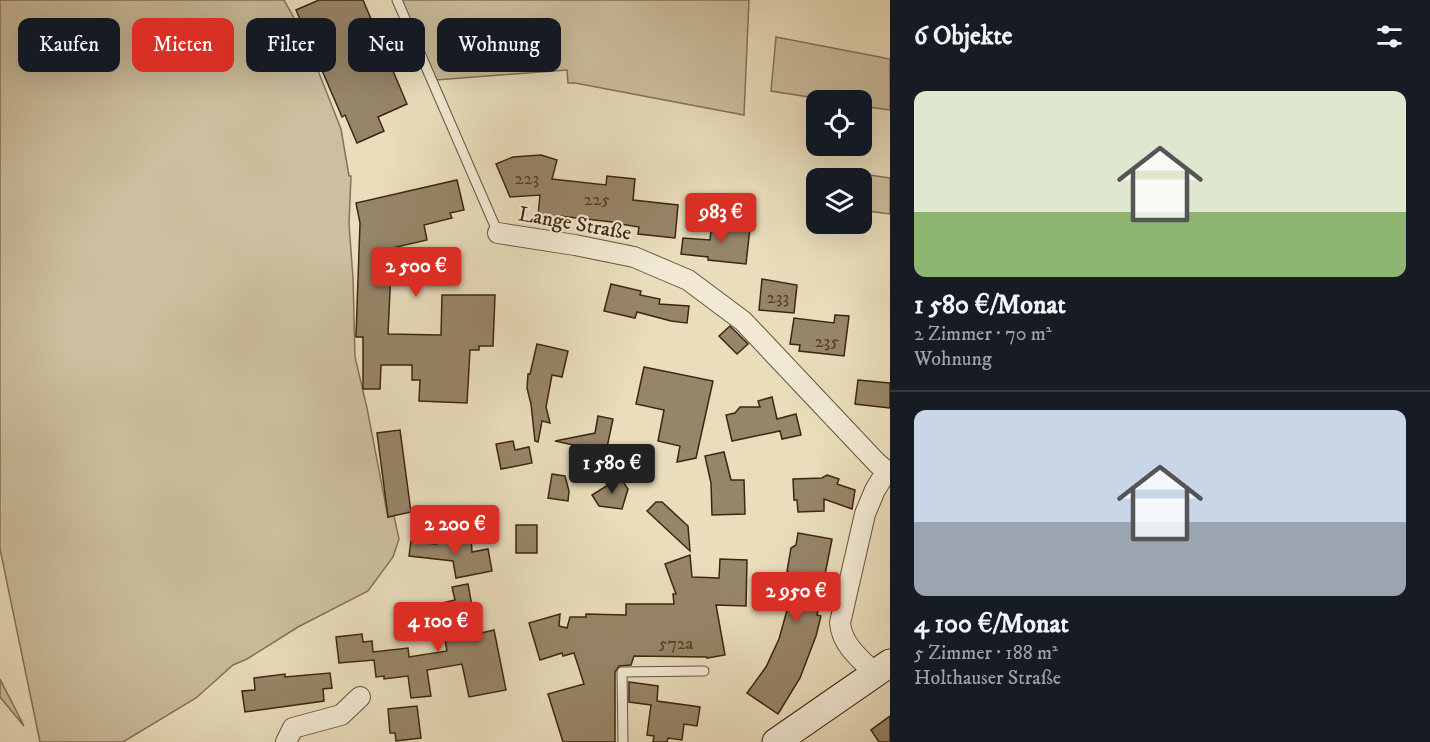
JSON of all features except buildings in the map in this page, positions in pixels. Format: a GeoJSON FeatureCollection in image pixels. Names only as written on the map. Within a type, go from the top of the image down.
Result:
{"type":"FeatureCollection","features":[{"type":"Feature","properties":{"kind":"main road"},"geometry":{"type":"LineString","coordinates":[[776,742],[883,672]]}},
{"type":"Feature","properties":{"kind":"street","name":"Lange Straße"},"geometry":{"type":"LineString","coordinates":[[498,233],[634,257],[688,280],[743,321],[888,473],[875,490],[865,514],[840,623],[841,634],[847,644],[883,672]]}},
{"type":"Feature","properties":{"kind":"street"},"geometry":{"type":"LineString","coordinates":[[286,742],[293,728],[341,715],[360,697]]}},
{"type":"Feature","properties":{"kind":"lane","name":"Lange Straße"},"geometry":{"type":"LineString","coordinates":[[397,0],[498,233]]}},
{"type":"Feature","properties":{"kind":"lane"},"geometry":{"type":"LineString","coordinates":[[623,742],[622,672],[704,671]]}},
{"type":"Feature","properties":{"kind":"shaded area"},"geometry":{"type":"Polygon","coordinates":[[[0,0],[284,0],[294,18],[246,18],[246,72],[319,72],[341,129],[349,176],[351,176],[349,224],[355,357],[388,517],[394,516],[399,539],[393,557],[368,591],[298,627],[247,659],[233,665],[196,698],[123,742],[40,742],[0,549],[0,0]]]}},
{"type":"Feature","properties":{"kind":"shaded area"},"geometry":{"type":"Polygon","coordinates":[[[401,0],[749,0],[744,115],[568,83],[567,70],[561,70],[561,18],[437,18],[437,72],[541,72],[436,80],[425,55],[425,18],[409,18],[401,0]]]}},
{"type":"Feature","properties":{"kind":"shaded area"},"geometry":{"type":"Polygon","coordinates":[[[776,37],[890,59],[890,110],[872,108],[872,90],[806,90],[806,97],[771,91],[776,37]]]}},
{"type":"Feature","properties":{"kind":"shaded area"},"geometry":{"type":"Polygon","coordinates":[[[872,175],[890,178],[890,214],[872,212],[872,175]]]}},
{"type":"Feature","properties":{"kind":"shaded area"},"geometry":{"type":"Polygon","coordinates":[[[0,679],[24,726],[0,697],[0,679]]]}}]}
